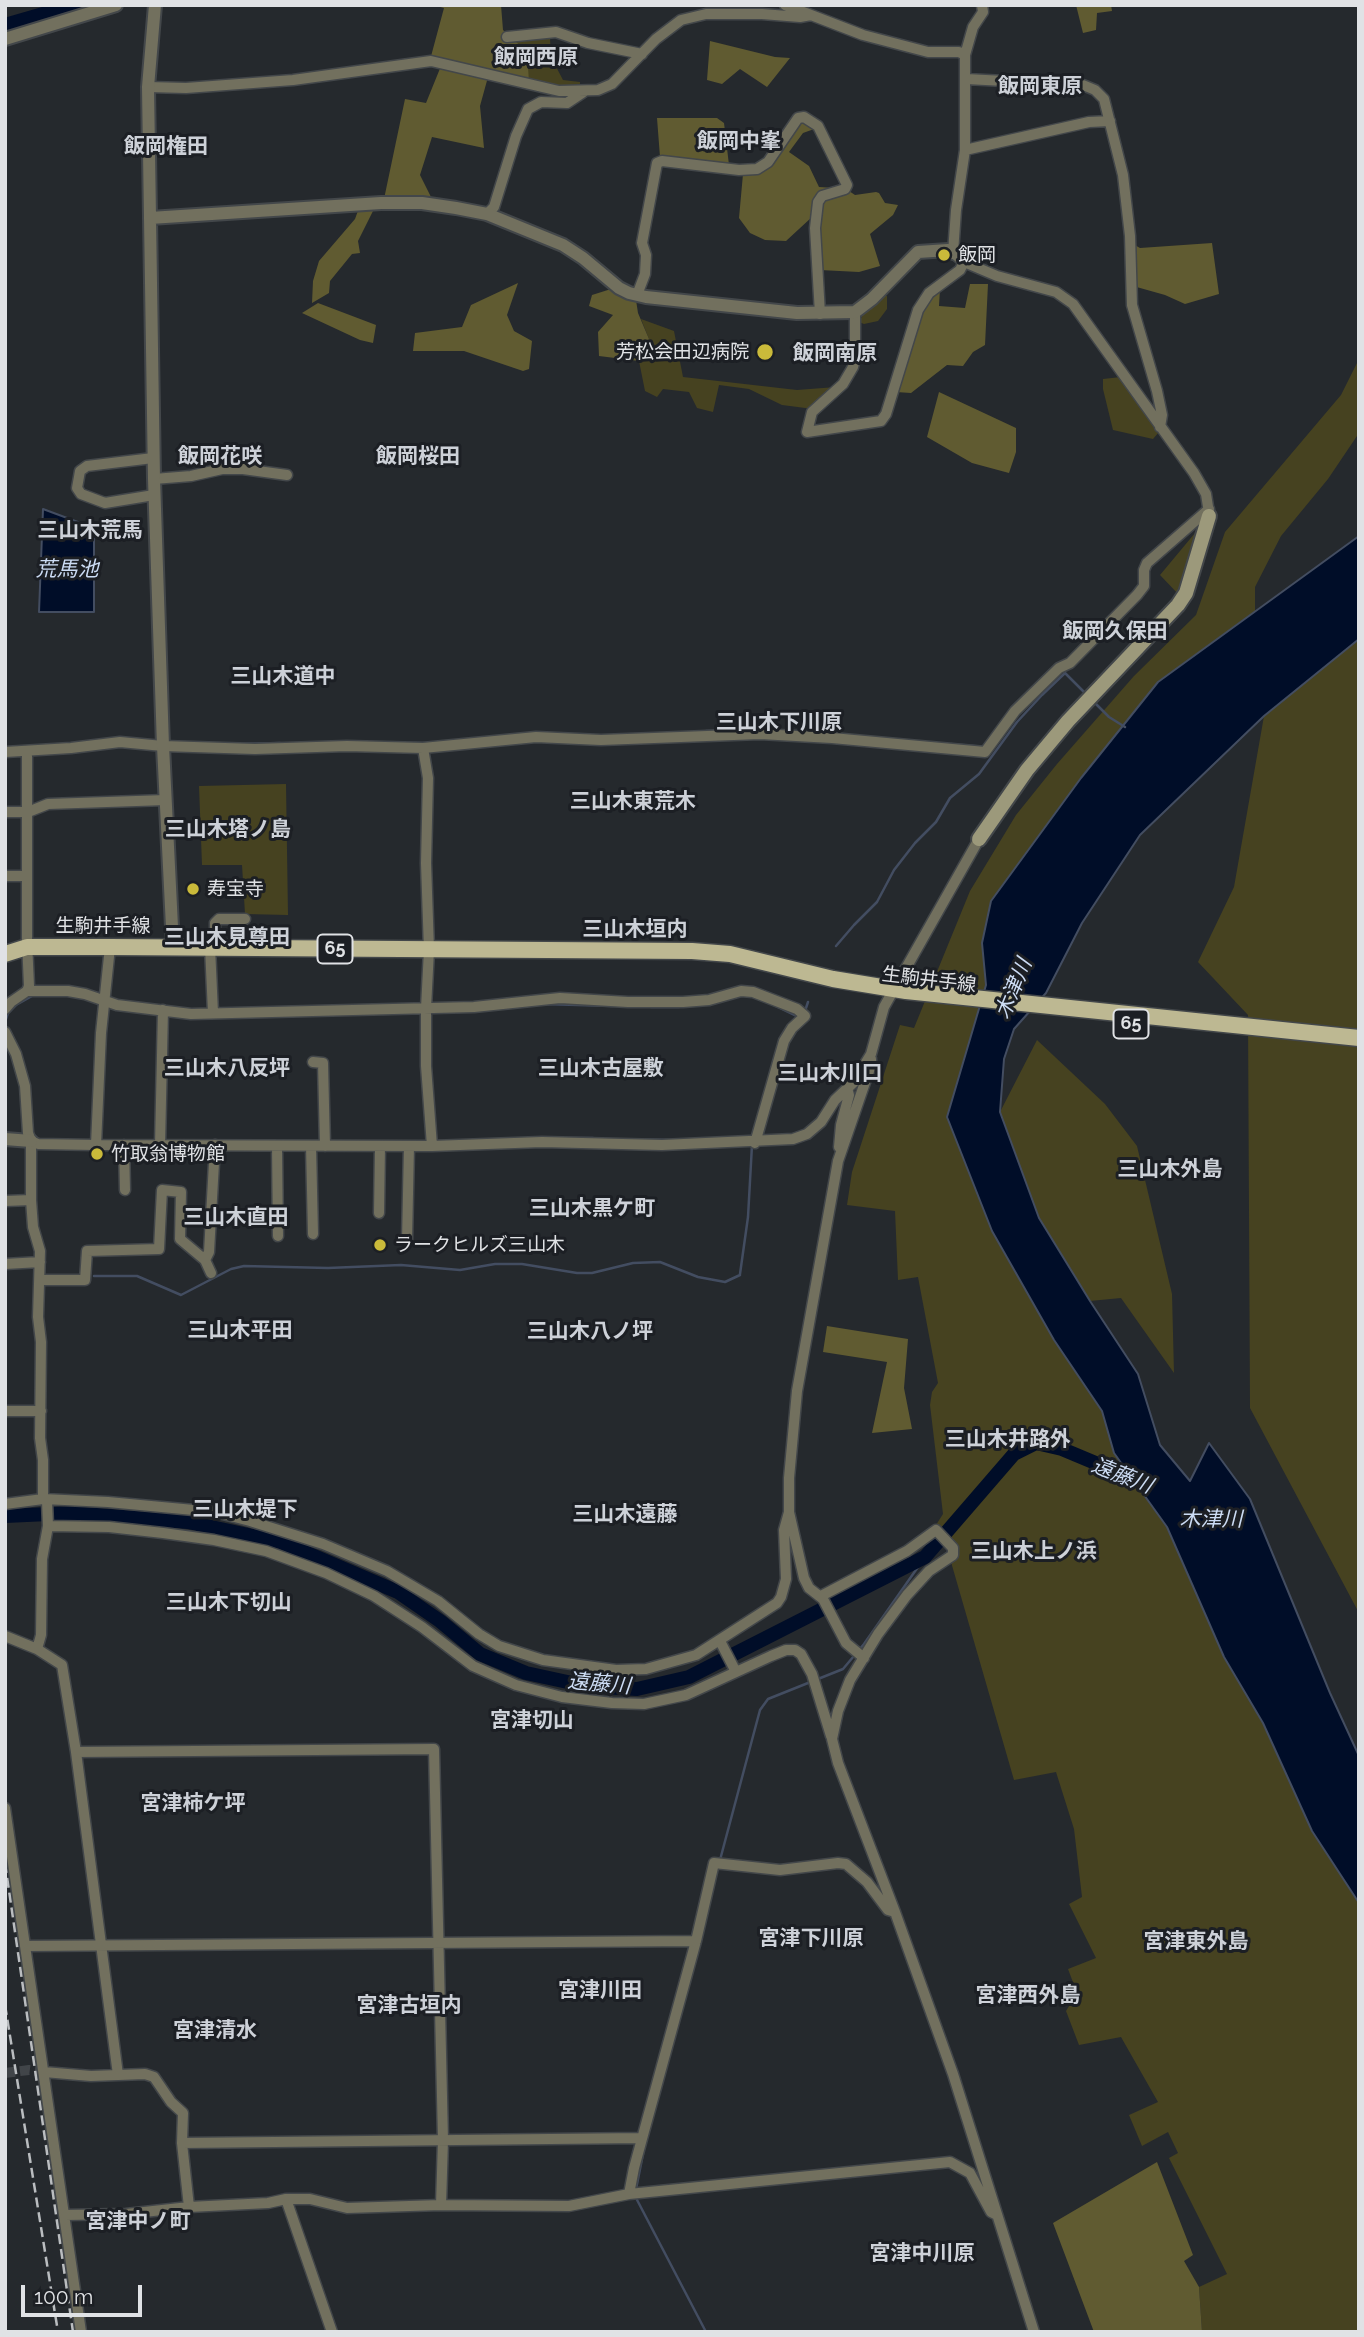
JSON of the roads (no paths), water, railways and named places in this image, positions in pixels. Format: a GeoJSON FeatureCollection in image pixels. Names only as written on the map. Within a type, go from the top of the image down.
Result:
{"type":"FeatureCollection","features":[{"type":"Feature","properties":{"kind":"main road"},"geometry":{"type":"LineString","coordinates":[[979,839],[1027,770],[1068,721],[1178,605],[1186,593],[1209,512]]}},
{"type":"Feature","properties":{"kind":"main road","name":"生駒井手線"},"geometry":{"type":"LineString","coordinates":[[5,954],[27,947],[213,947],[665,951],[730,954],[898,994],[1359,1047]]}},
{"type":"Feature","properties":{"kind":"main road","name":"生駒井手線"},"geometry":{"type":"LineString","coordinates":[[898,994],[1359,1038]]}},
{"type":"Feature","properties":{"kind":"street"},"geometry":{"type":"LineString","coordinates":[[5,39],[116,5]]}},
{"type":"Feature","properties":{"kind":"street"},"geometry":{"type":"LineString","coordinates":[[155,5],[148,87],[153,458],[173,947]]}},
{"type":"Feature","properties":{"kind":"street"},"geometry":{"type":"LineString","coordinates":[[785,5],[863,35],[928,52],[958,52],[965,55]]}},
{"type":"Feature","properties":{"kind":"street"},"geometry":{"type":"LineString","coordinates":[[855,312],[853,367],[843,384],[812,412],[807,432],[881,421],[886,414],[918,310],[929,293],[960,270],[956,210],[965,150],[965,55],[973,27],[983,12],[982,5]]}},
{"type":"Feature","properties":{"kind":"street"},"geometry":{"type":"LineString","coordinates":[[148,87],[186,88],[293,80],[431,61],[559,91],[598,90],[612,84],[668,29],[689,17],[737,14],[785,17],[811,15]]}},
{"type":"Feature","properties":{"kind":"street"},"geometry":{"type":"LineString","coordinates":[[507,37],[556,32],[588,43],[642,54]]}},
{"type":"Feature","properties":{"kind":"street"},"geometry":{"type":"LineString","coordinates":[[966,79],[1083,85],[1102,96],[1123,175],[1130,236],[1132,305],[1157,391],[1162,415],[1160,427]]}},
{"type":"Feature","properties":{"kind":"street"},"geometry":{"type":"LineString","coordinates":[[487,214],[494,207],[509,157],[528,109],[541,102],[567,103],[585,90]]}},
{"type":"Feature","properties":{"kind":"street"},"geometry":{"type":"LineString","coordinates":[[638,295],[645,274],[646,255],[642,243],[656,164],[662,161],[739,170],[757,169],[768,162],[798,118],[804,117],[818,126],[848,185],[845,189],[822,196],[818,202],[815,228],[820,314]]}},
{"type":"Feature","properties":{"kind":"street"},"geometry":{"type":"LineString","coordinates":[[965,150],[1089,122],[1110,121]]}},
{"type":"Feature","properties":{"kind":"street"},"geometry":{"type":"LineString","coordinates":[[5,752],[120,742],[255,749],[347,746],[423,748],[536,737],[601,740],[760,734],[985,752],[1015,711],[1059,668],[1070,663],[1144,586],[1147,562],[1209,512],[1203,489],[1073,304],[1056,292],[997,276],[947,250],[918,252],[872,299],[855,312],[820,314],[638,295],[619,288],[563,245],[487,214],[422,203],[381,203],[150,218]]}},
{"type":"Feature","properties":{"kind":"street"},"geometry":{"type":"LineString","coordinates":[[153,458],[87,466],[80,471],[77,488],[81,494],[105,503],[154,495]]}},
{"type":"Feature","properties":{"kind":"street"},"geometry":{"type":"LineString","coordinates":[[154,479],[191,476],[222,469],[287,475]]}},
{"type":"Feature","properties":{"kind":"street"},"geometry":{"type":"LineString","coordinates":[[423,748],[428,778],[426,863],[429,950],[426,1066],[432,1146]]}},
{"type":"Feature","properties":{"kind":"street"},"geometry":{"type":"LineString","coordinates":[[27,752],[27,991]]}},
{"type":"Feature","properties":{"kind":"street"},"geometry":{"type":"LineString","coordinates":[[5,813],[28,812],[48,804],[166,800]]}},
{"type":"Feature","properties":{"kind":"street"},"geometry":{"type":"LineString","coordinates":[[838,1161],[871,1065],[884,1007],[898,994],[979,839]]}},
{"type":"Feature","properties":{"kind":"street"},"geometry":{"type":"LineString","coordinates":[[5,876],[27,876]]}},
{"type":"Feature","properties":{"kind":"street"},"geometry":{"type":"LineString","coordinates":[[213,1013],[215,923],[219,919],[244,919]]}},
{"type":"Feature","properties":{"kind":"street"},"geometry":{"type":"LineString","coordinates":[[96,1145],[101,1033],[110,947]]}},
{"type":"Feature","properties":{"kind":"street"},"geometry":{"type":"LineString","coordinates":[[5,1009],[27,991],[85,994],[117,1005],[191,1014],[474,1007],[559,998],[683,1002],[709,1000],[741,991],[753,992],[797,1009],[805,1016],[792,1028],[784,1041],[755,1143]]}},
{"type":"Feature","properties":{"kind":"street"},"geometry":{"type":"LineString","coordinates":[[160,1145],[163,1010]]}},
{"type":"Feature","properties":{"kind":"street"},"geometry":{"type":"LineString","coordinates":[[5,1032],[16,1054],[25,1086],[31,1142],[33,1227],[40,1251],[41,1411],[48,1525],[42,1559],[41,1635],[37,1649]]}},
{"type":"Feature","properties":{"kind":"street"},"geometry":{"type":"LineString","coordinates":[[5,1139],[38,1144],[277,1146],[432,1146],[541,1142],[662,1145],[755,1143],[793,1139],[807,1134],[821,1122],[835,1100],[854,1082],[872,1054]]}},
{"type":"Feature","properties":{"kind":"street"},"geometry":{"type":"LineString","coordinates":[[313,1062],[323,1063],[325,1146]]}},
{"type":"Feature","properties":{"kind":"street"},"geometry":{"type":"LineString","coordinates":[[847,1088],[849,1095],[841,1125],[838,1161],[797,1391],[789,1478],[789,1512],[804,1578],[809,1588],[821,1596],[846,1643],[864,1658]]}},
{"type":"Feature","properties":{"kind":"street"},"geometry":{"type":"LineString","coordinates":[[124,1145],[125,1190]]}},
{"type":"Feature","properties":{"kind":"street"},"geometry":{"type":"LineString","coordinates":[[205,1260],[209,1252],[215,1145]]}},
{"type":"Feature","properties":{"kind":"street"},"geometry":{"type":"LineString","coordinates":[[277,1146],[278,1236]]}},
{"type":"Feature","properties":{"kind":"street"},"geometry":{"type":"LineString","coordinates":[[311,1146],[313,1234]]}},
{"type":"Feature","properties":{"kind":"street"},"geometry":{"type":"LineString","coordinates":[[380,1146],[380,1213]]}},
{"type":"Feature","properties":{"kind":"street"},"geometry":{"type":"LineString","coordinates":[[407,1241],[409,1146]]}},
{"type":"Feature","properties":{"kind":"street"},"geometry":{"type":"LineString","coordinates":[[40,1280],[85,1280],[87,1251],[159,1249],[162,1191],[181,1192],[180,1239],[205,1260],[211,1273]]}},
{"type":"Feature","properties":{"kind":"street"},"geometry":{"type":"LineString","coordinates":[[5,1201],[31,1200]]}},
{"type":"Feature","properties":{"kind":"street"},"geometry":{"type":"LineString","coordinates":[[5,1264],[40,1262]]}},
{"type":"Feature","properties":{"kind":"street"},"geometry":{"type":"LineString","coordinates":[[5,1411],[41,1411]]}},
{"type":"Feature","properties":{"kind":"street"},"geometry":{"type":"LineString","coordinates":[[5,1504],[108,1502],[215,1512],[287,1531],[387,1571],[438,1601],[479,1634],[499,1646],[543,1660],[616,1670],[646,1669],[696,1655],[722,1644],[777,1603],[786,1579],[784,1530],[789,1512]]}},
{"type":"Feature","properties":{"kind":"street"},"geometry":{"type":"LineString","coordinates":[[48,1525],[108,1527],[163,1533],[266,1551],[326,1573],[373,1596],[422,1627],[473,1666],[516,1685],[562,1697],[644,1704],[686,1695],[735,1669],[786,1650],[801,1654],[813,1678],[838,1763],[953,2074],[1034,2332]]}},
{"type":"Feature","properties":{"kind":"street"},"geometry":{"type":"LineString","coordinates":[[821,1596],[907,1551],[936,1530],[953,1548],[953,1555],[929,1572],[907,1595],[878,1634],[850,1680],[838,1711],[832,1739]]}},
{"type":"Feature","properties":{"kind":"street"},"geometry":{"type":"LineString","coordinates":[[5,1636],[37,1649],[62,1665],[118,2075]]}},
{"type":"Feature","properties":{"kind":"street"},"geometry":{"type":"LineString","coordinates":[[722,1644],[735,1669]]}},
{"type":"Feature","properties":{"kind":"street"},"geometry":{"type":"LineString","coordinates":[[76,1752],[435,1749],[443,2140],[441,2205]]}},
{"type":"Feature","properties":{"kind":"street"},"geometry":{"type":"LineString","coordinates":[[5,1808],[81,2332]]}},
{"type":"Feature","properties":{"kind":"street"},"geometry":{"type":"LineString","coordinates":[[629,2194],[714,1863],[780,1870],[846,1864],[867,1882],[888,1910],[895,1912]]}},
{"type":"Feature","properties":{"kind":"street"},"geometry":{"type":"LineString","coordinates":[[26,1946],[696,1941]]}},
{"type":"Feature","properties":{"kind":"street"},"geometry":{"type":"LineString","coordinates":[[44,2072],[91,2076],[145,2074],[154,2077],[171,2102],[183,2113],[182,2143],[189,2207]]}},
{"type":"Feature","properties":{"kind":"street"},"geometry":{"type":"LineString","coordinates":[[182,2143],[642,2138]]}},
{"type":"Feature","properties":{"kind":"street"},"geometry":{"type":"LineString","coordinates":[[65,2215],[127,2214],[189,2207],[268,2203],[286,2199],[310,2199],[347,2208],[441,2205],[569,2206],[629,2194],[950,2162],[970,2174],[991,2212],[998,2217]]}},
{"type":"Feature","properties":{"kind":"street"},"geometry":{"type":"LineString","coordinates":[[286,2199],[332,2332]]}},
{"type":"Feature","properties":{"kind":"water","name":"荒馬池"},"geometry":{"type":"Polygon","coordinates":[[[43,509],[94,528],[94,612],[39,612],[43,509]]]}},
{"type":"Feature","properties":{"kind":"water","name":"木津川"},"geometry":{"type":"Polygon","coordinates":[[[1359,536],[1359,639],[1264,716],[1140,835],[1082,923],[1046,993],[1014,1029],[1004,1059],[1000,1112],[1039,1218],[1138,1374],[1160,1445],[1190,1481],[1209,1443],[1250,1499],[1359,1756],[1359,1903],[1312,1831],[1263,1723],[1224,1657],[1167,1527],[1114,1453],[1102,1411],[1054,1340],[992,1231],[947,1117],[986,985],[982,943],[991,901],[1081,778],[1158,682],[1359,536]]]}},
{"type":"Feature","properties":{"kind":"waterway"},"geometry":{"type":"LineString","coordinates":[[5,25],[74,5]]}},
{"type":"Feature","properties":{"kind":"waterway"},"geometry":{"type":"LineString","coordinates":[[836,946],[877,902],[894,870],[936,822],[950,798],[979,774],[1017,722],[1042,695],[1065,673],[1085,693]]}},
{"type":"Feature","properties":{"kind":"waterway"},"geometry":{"type":"LineString","coordinates":[[1092,700],[1109,717],[1125,727]]}},
{"type":"Feature","properties":{"kind":"waterway"},"geometry":{"type":"LineString","coordinates":[[706,731],[745,730]]}},
{"type":"Feature","properties":{"kind":"waterway"},"geometry":{"type":"LineString","coordinates":[[238,744],[280,743]]}},
{"type":"Feature","properties":{"kind":"waterway"},"geometry":{"type":"LineString","coordinates":[[406,743],[431,743]]}},
{"type":"Feature","properties":{"kind":"waterway"},"geometry":{"type":"LineString","coordinates":[[951,744],[986,747]]}},
{"type":"Feature","properties":{"kind":"waterway"},"geometry":{"type":"LineString","coordinates":[[6,1019],[16,1005],[32,996]]}},
{"type":"Feature","properties":{"kind":"waterway"},"geometry":{"type":"LineString","coordinates":[[805,1011],[808,1002]]}},
{"type":"Feature","properties":{"kind":"waterway"},"geometry":{"type":"LineString","coordinates":[[543,1004],[613,1006]]}},
{"type":"Feature","properties":{"kind":"waterway"},"geometry":{"type":"LineString","coordinates":[[774,1005],[799,1017]]}},
{"type":"Feature","properties":{"kind":"waterway"},"geometry":{"type":"LineString","coordinates":[[651,1007],[679,1007]]}},
{"type":"Feature","properties":{"kind":"waterway"},"geometry":{"type":"LineString","coordinates":[[382,1014],[460,1012]]}},
{"type":"Feature","properties":{"kind":"waterway"},"geometry":{"type":"LineString","coordinates":[[558,1138],[593,1138]]}},
{"type":"Feature","properties":{"kind":"waterway"},"geometry":{"type":"LineString","coordinates":[[600,1139],[677,1140]]}},
{"type":"Feature","properties":{"kind":"waterway"},"geometry":{"type":"LineString","coordinates":[[435,1141],[450,1141]]}},
{"type":"Feature","properties":{"kind":"waterway"},"geometry":{"type":"LineString","coordinates":[[740,1274],[748,1217],[752,1145]]}},
{"type":"Feature","properties":{"kind":"waterway"},"geometry":{"type":"LineString","coordinates":[[94,1276],[137,1276],[181,1295],[231,1269],[244,1266],[328,1268],[401,1265],[460,1270],[495,1264],[522,1264],[592,1273],[633,1263],[660,1262],[698,1277],[725,1282],[740,1275]]}},
{"type":"Feature","properties":{"kind":"waterway","name":"遠藤川"},"geometry":{"type":"LineString","coordinates":[[5,1516],[70,1513],[188,1522],[281,1542],[398,1592],[440,1621],[480,1654],[526,1673],[586,1686],[637,1689],[689,1677],[925,1557],[1014,1454],[1036,1443],[1062,1449],[1148,1485]]}},
{"type":"Feature","properties":{"kind":"waterway"},"geometry":{"type":"LineString","coordinates":[[720,1860],[760,1710],[768,1699],[843,1669],[864,1644],[925,1557]]}},
{"type":"Feature","properties":{"kind":"waterway"},"geometry":{"type":"LineString","coordinates":[[636,2189],[645,2144]]}},
{"type":"Feature","properties":{"kind":"waterway"},"geometry":{"type":"LineString","coordinates":[[635,2196],[706,2332]]}},
{"type":"Feature","properties":{"kind":"tunnel"},"geometry":{"type":"LineString","coordinates":[[5,2073],[29,2070],[44,2072]]}},
{"type":"Feature","properties":{"kind":"railway"},"geometry":{"type":"LineString","coordinates":[[5,1863],[73,2332]]}},
{"type":"Feature","properties":{"kind":"railway"},"geometry":{"type":"LineString","coordinates":[[5,2005],[58,2332]]}},
{"type":"Feature","properties":{"kind":"place","name":"飯岡"},"geometry":{"type":"Point","coordinates":[944,255]}},
{"type":"Feature","properties":{"kind":"place","name":"芳松会田辺病院"},"geometry":{"type":"Point","coordinates":[765,352]}},
{"type":"Feature","properties":{"kind":"place","name":"寿宝寺"},"geometry":{"type":"Point","coordinates":[193,889]}},
{"type":"Feature","properties":{"kind":"place","name":"竹取翁博物館"},"geometry":{"type":"Point","coordinates":[97,1154]}},
{"type":"Feature","properties":{"kind":"place","name":"ラークヒルズ三山木"},"geometry":{"type":"Point","coordinates":[380,1245]}},
{"type":"Feature","properties":{"kind":"district","name":"飯岡西原"},"geometry":{"type":"Point","coordinates":[536,58]}},
{"type":"Feature","properties":{"kind":"district","name":"飯岡東原"},"geometry":{"type":"Point","coordinates":[1040,87]}},
{"type":"Feature","properties":{"kind":"district","name":"飯岡中峯"},"geometry":{"type":"Point","coordinates":[739,142]}},
{"type":"Feature","properties":{"kind":"district","name":"飯岡権田"},"geometry":{"type":"Point","coordinates":[166,147]}},
{"type":"Feature","properties":{"kind":"district","name":"飯岡南原"},"geometry":{"type":"Point","coordinates":[835,354]}},
{"type":"Feature","properties":{"kind":"district","name":"飯岡花咲"},"geometry":{"type":"Point","coordinates":[220,457]}},
{"type":"Feature","properties":{"kind":"district","name":"飯岡桜田"},"geometry":{"type":"Point","coordinates":[418,457]}},
{"type":"Feature","properties":{"kind":"district","name":"三山木荒馬"},"geometry":{"type":"Point","coordinates":[90,531]}},
{"type":"Feature","properties":{"kind":"district","name":"飯岡久保田"},"geometry":{"type":"Point","coordinates":[1115,632]}},
{"type":"Feature","properties":{"kind":"district","name":"三山木道中"},"geometry":{"type":"Point","coordinates":[283,677]}},
{"type":"Feature","properties":{"kind":"district","name":"三山木下川原"},"geometry":{"type":"Point","coordinates":[779,723]}},
{"type":"Feature","properties":{"kind":"district","name":"三山木東荒木"},"geometry":{"type":"Point","coordinates":[633,802]}},
{"type":"Feature","properties":{"kind":"district","name":"三山木塔ノ島"},"geometry":{"type":"Point","coordinates":[228,830]}},
{"type":"Feature","properties":{"kind":"district","name":"三山木垣内"},"geometry":{"type":"Point","coordinates":[635,930]}},
{"type":"Feature","properties":{"kind":"district","name":"三山木見尊田"},"geometry":{"type":"Point","coordinates":[227,938]}},
{"type":"Feature","properties":{"kind":"district","name":"三山木八反坪"},"geometry":{"type":"Point","coordinates":[227,1069]}},
{"type":"Feature","properties":{"kind":"district","name":"三山木古屋敷"},"geometry":{"type":"Point","coordinates":[601,1069]}},
{"type":"Feature","properties":{"kind":"district","name":"三山木川口"},"geometry":{"type":"Point","coordinates":[830,1074]}},
{"type":"Feature","properties":{"kind":"district","name":"三山木外島"},"geometry":{"type":"Point","coordinates":[1170,1170]}},
{"type":"Feature","properties":{"kind":"district","name":"三山木黒ケ町"},"geometry":{"type":"Point","coordinates":[592,1209]}},
{"type":"Feature","properties":{"kind":"district","name":"三山木直田"},"geometry":{"type":"Point","coordinates":[236,1218]}},
{"type":"Feature","properties":{"kind":"district","name":"三山木平田"},"geometry":{"type":"Point","coordinates":[240,1331]}},
{"type":"Feature","properties":{"kind":"district","name":"三山木八ノ坪"},"geometry":{"type":"Point","coordinates":[590,1332]}},
{"type":"Feature","properties":{"kind":"district","name":"三山木井路外"},"geometry":{"type":"Point","coordinates":[1008,1440]}},
{"type":"Feature","properties":{"kind":"district","name":"三山木堤下"},"geometry":{"type":"Point","coordinates":[245,1510]}},
{"type":"Feature","properties":{"kind":"district","name":"三山木遠藤"},"geometry":{"type":"Point","coordinates":[625,1515]}},
{"type":"Feature","properties":{"kind":"district","name":"三山木上ノ浜"},"geometry":{"type":"Point","coordinates":[1034,1552]}},
{"type":"Feature","properties":{"kind":"district","name":"三山木下切山"},"geometry":{"type":"Point","coordinates":[229,1603]}},
{"type":"Feature","properties":{"kind":"district","name":"宮津切山"},"geometry":{"type":"Point","coordinates":[532,1721]}},
{"type":"Feature","properties":{"kind":"district","name":"宮津柿ケ坪"},"geometry":{"type":"Point","coordinates":[193,1804]}},
{"type":"Feature","properties":{"kind":"district","name":"宮津下川原"},"geometry":{"type":"Point","coordinates":[811,1939]}},
{"type":"Feature","properties":{"kind":"district","name":"宮津東外島"},"geometry":{"type":"Point","coordinates":[1196,1942]}},
{"type":"Feature","properties":{"kind":"district","name":"宮津川田"},"geometry":{"type":"Point","coordinates":[600,1991]}},
{"type":"Feature","properties":{"kind":"district","name":"宮津西外島"},"geometry":{"type":"Point","coordinates":[1028,1996]}},
{"type":"Feature","properties":{"kind":"district","name":"宮津古垣内"},"geometry":{"type":"Point","coordinates":[409,2006]}},
{"type":"Feature","properties":{"kind":"district","name":"宮津清水"},"geometry":{"type":"Point","coordinates":[215,2031]}},
{"type":"Feature","properties":{"kind":"district","name":"宮津中ノ町"},"geometry":{"type":"Point","coordinates":[138,2222]}},
{"type":"Feature","properties":{"kind":"district","name":"宮津中川原"},"geometry":{"type":"Point","coordinates":[922,2254]}}]}
